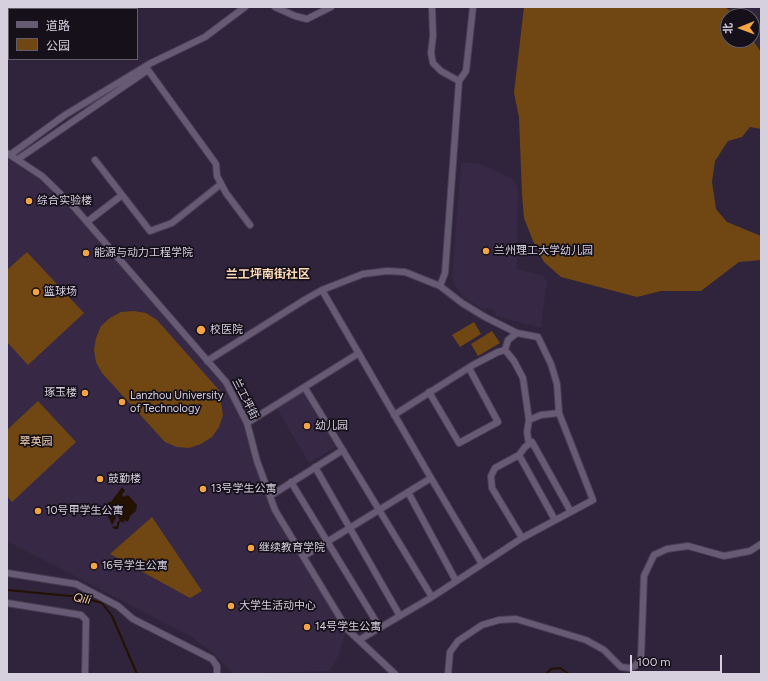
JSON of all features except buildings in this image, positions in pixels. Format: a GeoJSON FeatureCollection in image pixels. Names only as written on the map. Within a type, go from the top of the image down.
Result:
{"type":"FeatureCollection","features":[{"type":"Feature","properties":{"kind":"street"},"geometry":{"type":"LineString","coordinates":[[9,154],[65,115],[151,63],[205,37],[245,7]]}},
{"type":"Feature","properties":{"kind":"street"},"geometry":{"type":"LineString","coordinates":[[275,7],[294,16],[307,19],[331,7]]}},
{"type":"Feature","properties":{"kind":"street"},"geometry":{"type":"LineString","coordinates":[[432,7],[433,36],[431,52],[433,63],[441,71],[459,81]]}},
{"type":"Feature","properties":{"kind":"street"},"geometry":{"type":"LineString","coordinates":[[440,286],[445,273],[459,81],[466,71],[473,7]]}},
{"type":"Feature","properties":{"kind":"street"},"geometry":{"type":"LineString","coordinates":[[18,159],[148,70],[216,164],[217,176],[221,184],[250,225]]}},
{"type":"Feature","properties":{"kind":"street","name":"兰工坪街"},"geometry":{"type":"LineString","coordinates":[[9,154],[42,176],[87,222],[226,382],[247,423],[257,461],[276,510],[347,629],[395,674]]}},
{"type":"Feature","properties":{"kind":"street"},"geometry":{"type":"LineString","coordinates":[[95,160],[150,230],[172,224],[221,184]]}},
{"type":"Feature","properties":{"kind":"street"},"geometry":{"type":"LineString","coordinates":[[87,222],[122,195]]}},
{"type":"Feature","properties":{"kind":"street"},"geometry":{"type":"LineString","coordinates":[[207,361],[322,290],[363,274],[387,271],[405,272],[440,286],[462,303],[485,317],[517,333],[538,338],[543,344],[557,384],[559,414],[594,500],[522,538],[432,597],[359,640]]}},
{"type":"Feature","properties":{"kind":"street"},"geometry":{"type":"LineString","coordinates":[[322,290],[482,564]]}},
{"type":"Feature","properties":{"kind":"street"},"geometry":{"type":"LineString","coordinates":[[505,350],[508,340],[517,333]]}},
{"type":"Feature","properties":{"kind":"street"},"geometry":{"type":"LineString","coordinates":[[394,414],[469,368],[498,352],[505,350]]}},
{"type":"Feature","properties":{"kind":"street"},"geometry":{"type":"LineString","coordinates":[[505,350],[514,361],[523,378],[529,420],[527,432],[529,444]]}},
{"type":"Feature","properties":{"kind":"street"},"geometry":{"type":"LineString","coordinates":[[247,423],[359,353]]}},
{"type":"Feature","properties":{"kind":"street"},"geometry":{"type":"LineString","coordinates":[[429,392],[459,443],[498,422],[469,368]]}},
{"type":"Feature","properties":{"kind":"street"},"geometry":{"type":"LineString","coordinates":[[305,388],[432,597]]}},
{"type":"Feature","properties":{"kind":"street"},"geometry":{"type":"LineString","coordinates":[[529,420],[541,415],[559,414]]}},
{"type":"Feature","properties":{"kind":"street"},"geometry":{"type":"LineString","coordinates":[[522,538],[492,488],[491,476],[495,468],[519,455],[532,442],[570,512]]}},
{"type":"Feature","properties":{"kind":"street"},"geometry":{"type":"LineString","coordinates":[[270,496],[343,450]]}},
{"type":"Feature","properties":{"kind":"street"},"geometry":{"type":"LineString","coordinates":[[519,455],[555,520]]}},
{"type":"Feature","properties":{"kind":"street"},"geometry":{"type":"LineString","coordinates":[[315,467],[400,616]]}},
{"type":"Feature","properties":{"kind":"street"},"geometry":{"type":"LineString","coordinates":[[304,556],[379,512],[431,478]]}},
{"type":"Feature","properties":{"kind":"street"},"geometry":{"type":"LineString","coordinates":[[291,482],[380,628]]}},
{"type":"Feature","properties":{"kind":"street"},"geometry":{"type":"LineString","coordinates":[[408,492],[456,581]]}},
{"type":"Feature","properties":{"kind":"street"},"geometry":{"type":"LineString","coordinates":[[448,674],[450,652],[458,641],[469,632],[482,625],[499,620],[516,619],[586,640],[604,650],[621,667],[630,668],[635,666],[641,658],[644,576],[654,555],[667,548],[688,546],[724,556],[750,551],[761,544]]}},
{"type":"Feature","properties":{"kind":"street"},"geometry":{"type":"LineString","coordinates":[[7,573],[76,584],[118,606],[133,619],[212,659],[217,666],[217,674]]}},
{"type":"Feature","properties":{"kind":"street"},"geometry":{"type":"LineString","coordinates":[[7,603],[81,615],[86,620],[85,674]]}},
{"type":"Feature","properties":{"kind":"shaded area","name":"Lanzhou University of Technology"},"geometry":{"type":"Polygon","coordinates":[[[7,153],[18,159],[74,207],[226,382],[247,423],[275,510],[347,629],[339,654],[330,671],[233,674],[212,652],[188,635],[7,541],[7,153]]]}},
{"type":"Feature","properties":{"kind":"shaded area","name":"兰州理工大学幼儿园"},"geometry":{"type":"Polygon","coordinates":[[[461,163],[478,163],[513,179],[518,187],[517,269],[542,275],[547,281],[541,328],[496,316],[493,309],[487,308],[484,310],[463,297],[455,286],[452,276],[461,163]]]}},
{"type":"Feature","properties":{"kind":"shaded area","name":"幼儿园"},"geometry":{"type":"Polygon","coordinates":[[[304,390],[337,446],[309,463],[276,407],[304,390]]]}},
{"type":"Feature","properties":{"kind":"shaded area"},"geometry":{"type":"Polygon","coordinates":[[[122,487],[125,491],[122,494],[123,497],[128,495],[137,505],[136,511],[130,516],[127,522],[125,520],[123,523],[120,521],[118,529],[114,529],[112,527],[117,526],[117,522],[120,520],[116,514],[118,508],[113,507],[110,512],[116,518],[112,525],[106,512],[98,512],[100,507],[107,508],[108,502],[111,502],[122,487]]]}},
{"type":"Feature","properties":{"kind":"green space"},"geometry":{"type":"Polygon","coordinates":[[[524,7],[725,7],[726,8],[720,8],[720,48],[758,48],[761,52],[761,129],[750,127],[742,137],[728,141],[715,161],[712,182],[716,209],[727,222],[761,236],[761,260],[739,262],[701,291],[661,291],[637,297],[561,277],[544,262],[533,241],[524,218],[519,117],[514,93],[524,7]]]}},
{"type":"Feature","properties":{"kind":"green space","name":"篮球场"},"geometry":{"type":"Polygon","coordinates":[[[27,252],[84,313],[28,365],[7,342],[7,270],[27,252]]]}},
{"type":"Feature","properties":{"kind":"green space"},"geometry":{"type":"Polygon","coordinates":[[[134,311],[146,313],[157,320],[219,390],[223,415],[219,427],[212,437],[201,444],[189,448],[177,447],[165,442],[102,373],[96,362],[94,350],[96,338],[101,326],[110,318],[121,312],[134,311]]]}},
{"type":"Feature","properties":{"kind":"green space"},"geometry":{"type":"Polygon","coordinates":[[[474,322],[481,334],[460,347],[452,335],[474,322]]]}},
{"type":"Feature","properties":{"kind":"green space"},"geometry":{"type":"Polygon","coordinates":[[[492,331],[500,343],[478,356],[471,344],[492,331]]]}},
{"type":"Feature","properties":{"kind":"green space","name":"翠英园"},"geometry":{"type":"Polygon","coordinates":[[[38,401],[76,442],[12,502],[7,496],[7,430],[38,401]]]}},
{"type":"Feature","properties":{"kind":"green space"},"geometry":{"type":"Polygon","coordinates":[[[152,517],[202,591],[190,598],[110,554],[152,517]]]}},
{"type":"Feature","properties":{"kind":"waterway","name":"Qili"},"geometry":{"type":"LineString","coordinates":[[7,590],[81,597],[102,603],[112,616],[137,674]]}},
{"type":"Feature","properties":{"kind":"waterway","name":"Qili"},"geometry":{"type":"LineString","coordinates":[[546,674],[551,669],[560,668],[569,674]]}},
{"type":"Feature","properties":{"kind":"place","name":"综合实验楼"},"geometry":{"type":"Point","coordinates":[29,201]}},
{"type":"Feature","properties":{"kind":"place","name":"兰州理工大学幼儿园"},"geometry":{"type":"Point","coordinates":[486,251]}},
{"type":"Feature","properties":{"kind":"place","name":"能源与动力工程学院"},"geometry":{"type":"Point","coordinates":[86,253]}},
{"type":"Feature","properties":{"kind":"place","name":"篮球场"},"geometry":{"type":"Point","coordinates":[36,292]}},
{"type":"Feature","properties":{"kind":"place","name":"校医院"},"geometry":{"type":"Point","coordinates":[201,330]}},
{"type":"Feature","properties":{"kind":"place","name":"琢玉楼"},"geometry":{"type":"Point","coordinates":[85,393]}},
{"type":"Feature","properties":{"kind":"place","name":"Lanzhou University of Technology"},"geometry":{"type":"Point","coordinates":[122,402]}},
{"type":"Feature","properties":{"kind":"place","name":"幼儿园"},"geometry":{"type":"Point","coordinates":[307,426]}},
{"type":"Feature","properties":{"kind":"place","name":"鼓勤楼"},"geometry":{"type":"Point","coordinates":[100,479]}},
{"type":"Feature","properties":{"kind":"place","name":"13号学生公寓"},"geometry":{"type":"Point","coordinates":[203,489]}},
{"type":"Feature","properties":{"kind":"place","name":"10号甲学生公寓"},"geometry":{"type":"Point","coordinates":[38,511]}},
{"type":"Feature","properties":{"kind":"place","name":"继续教育学院"},"geometry":{"type":"Point","coordinates":[251,548]}},
{"type":"Feature","properties":{"kind":"place","name":"16号学生公寓"},"geometry":{"type":"Point","coordinates":[94,566]}},
{"type":"Feature","properties":{"kind":"place","name":"大学生活动中心"},"geometry":{"type":"Point","coordinates":[231,606]}},
{"type":"Feature","properties":{"kind":"place","name":"14号学生公寓"},"geometry":{"type":"Point","coordinates":[307,627]}},
{"type":"Feature","properties":{"kind":"district","name":"兰工坪南街社区"},"geometry":{"type":"Point","coordinates":[268,274]}}]}
